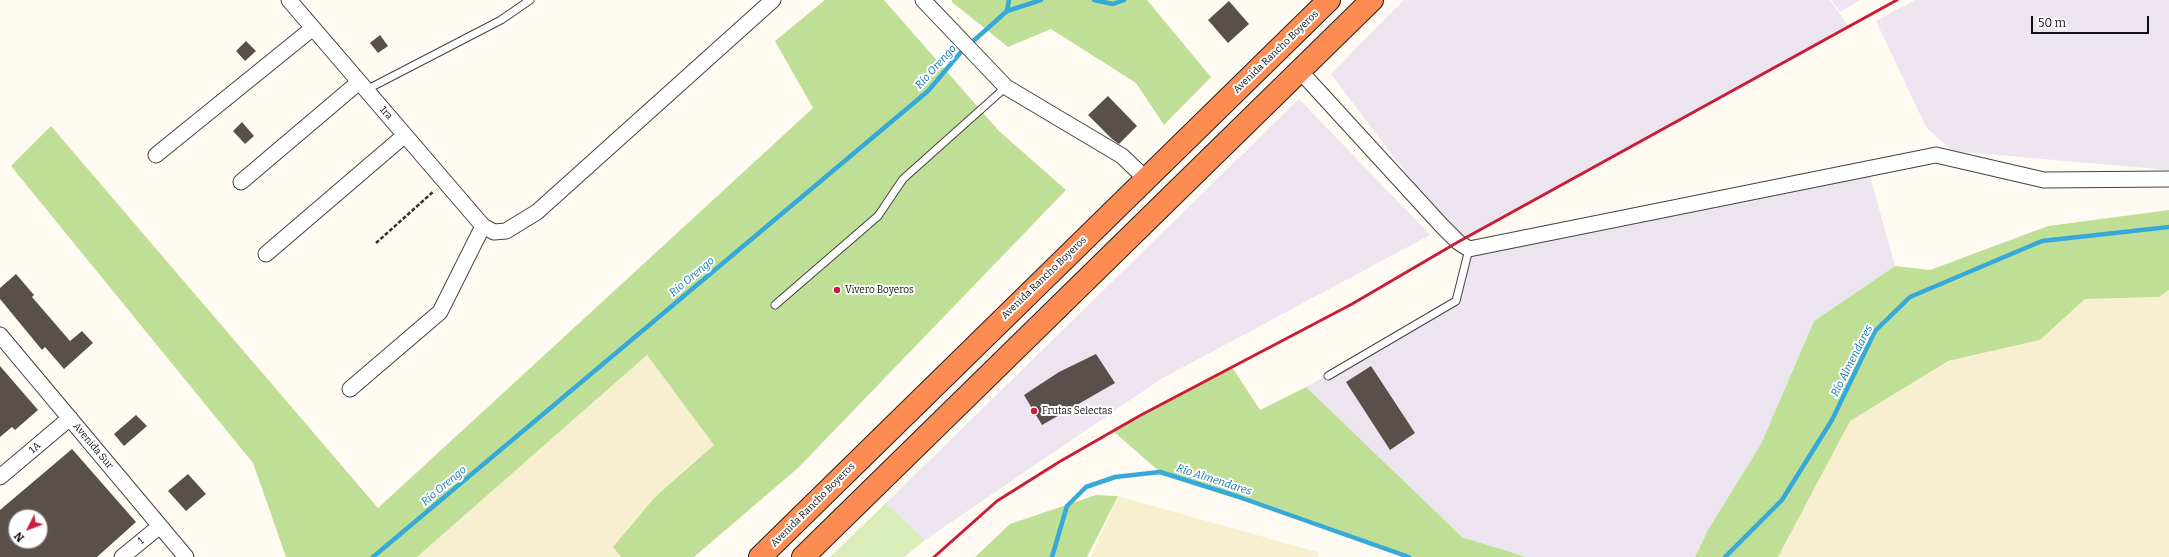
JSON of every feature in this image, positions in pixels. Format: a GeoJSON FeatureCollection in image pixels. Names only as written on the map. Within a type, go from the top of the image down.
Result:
{"type":"FeatureCollection","features":[{"type":"Feature","properties":{"kind":"highway","name":"Avenida Rancho Boyeros"},"geometry":{"type":"LineString","coordinates":[[760,557],[1145,178],[1329,0]]}},
{"type":"Feature","properties":{"kind":"highway"},"geometry":{"type":"LineString","coordinates":[[803,557],[1039,324],[1372,0]]}},
{"type":"Feature","properties":{"kind":"street","name":"1ra"},"geometry":{"type":"LineString","coordinates":[[289,0],[483,226]]}},
{"type":"Feature","properties":{"kind":"street"},"geometry":{"type":"LineString","coordinates":[[350,389],[440,312],[483,226],[494,232],[506,232],[537,212],[773,0]]}},
{"type":"Feature","properties":{"kind":"street"},"geometry":{"type":"LineString","coordinates":[[923,0],[1006,87],[1122,156],[1145,178]]}},
{"type":"Feature","properties":{"kind":"street"},"geometry":{"type":"LineString","coordinates":[[156,155],[313,28]]}},
{"type":"Feature","properties":{"kind":"street"},"geometry":{"type":"LineString","coordinates":[[1300,71],[1442,226],[1458,242],[1468,249],[1936,155],[2044,180],[2169,179]]}},
{"type":"Feature","properties":{"kind":"street"},"geometry":{"type":"LineString","coordinates":[[240,182],[363,86]]}},
{"type":"Feature","properties":{"kind":"street"},"geometry":{"type":"LineString","coordinates":[[266,254],[405,135]]}},
{"type":"Feature","properties":{"kind":"street","name":"Avenida Sur"},"geometry":{"type":"LineString","coordinates":[[0,335],[186,557]]}},
{"type":"Feature","properties":{"kind":"street","name":"1A"},"geometry":{"type":"LineString","coordinates":[[0,477],[70,418]]}},
{"type":"Feature","properties":{"kind":"street","name":"1"},"geometry":{"type":"LineString","coordinates":[[122,557],[160,526]]}},
{"type":"Feature","properties":{"kind":"lane"},"geometry":{"type":"LineString","coordinates":[[363,86],[501,20],[530,0]]}},
{"type":"Feature","properties":{"kind":"lane"},"geometry":{"type":"LineString","coordinates":[[775,305],[878,216],[903,179],[1006,87]]}},
{"type":"Feature","properties":{"kind":"lane"},"geometry":{"type":"LineString","coordinates":[[1328,376],[1456,301],[1468,249]]}},
{"type":"Feature","properties":{"kind":"path"},"geometry":{"type":"LineString","coordinates":[[376,243],[445,181]]}},
{"type":"Feature","properties":{"kind":"shaded area"},"geometry":{"type":"Polygon","coordinates":[[[1404,0],[1830,0],[1849,27],[1458,242],[1331,74],[1404,0]]]}},
{"type":"Feature","properties":{"kind":"shaded area"},"geometry":{"type":"Polygon","coordinates":[[[1832,0],[1860,0],[1840,12],[1832,0]]]}},
{"type":"Feature","properties":{"kind":"shaded area"},"geometry":{"type":"Polygon","coordinates":[[[1915,0],[2169,0],[2169,170],[1952,151],[1926,127],[1876,21],[1915,0]]]}},
{"type":"Feature","properties":{"kind":"shaded area"},"geometry":{"type":"Polygon","coordinates":[[[1299,99],[1430,235],[1161,379],[925,540],[886,503],[1299,99]]]}},
{"type":"Feature","properties":{"kind":"shaded area"},"geometry":{"type":"Polygon","coordinates":[[[1868,169],[1895,266],[1814,321],[1761,444],[1708,530],[1695,557],[1526,557],[1462,537],[1306,387],[1456,301],[1469,249],[1868,169]]]}},
{"type":"Feature","properties":{"kind":"shaded area"},"geometry":{"type":"Polygon","coordinates":[[[2169,290],[2169,557],[1778,557],[1850,420],[1937,364],[2040,340],[2085,299],[2159,297],[2169,290]]]}},
{"type":"Feature","properties":{"kind":"shaded area"},"geometry":{"type":"Polygon","coordinates":[[[647,355],[714,445],[655,497],[613,547],[621,557],[417,557],[647,355]]]}},
{"type":"Feature","properties":{"kind":"shaded area"},"geometry":{"type":"Polygon","coordinates":[[[1118,496],[1317,552],[1319,557],[1091,557],[1118,496]]]}},
{"type":"Feature","properties":{"kind":"green space"},"geometry":{"type":"Polygon","coordinates":[[[825,0],[884,0],[999,131],[1066,190],[798,468],[694,557],[621,557],[613,547],[655,497],[714,445],[647,355],[417,557],[286,557],[253,463],[11,166],[51,126],[378,508],[813,108],[775,41],[825,0]]]}},
{"type":"Feature","properties":{"kind":"green space"},"geometry":{"type":"Polygon","coordinates":[[[952,0],[1147,0],[1211,77],[1164,125],[1136,83],[1051,29],[1008,47],[952,2],[952,0]]]}},
{"type":"Feature","properties":{"kind":"green space"},"geometry":{"type":"Polygon","coordinates":[[[2169,210],[2169,290],[2159,297],[2085,299],[2040,340],[1948,361],[1850,421],[1778,557],[1695,557],[1708,530],[1761,444],[1814,321],[1895,266],[1930,270],[2048,226],[2169,210]]]}},
{"type":"Feature","properties":{"kind":"green space"},"geometry":{"type":"Polygon","coordinates":[[[1232,367],[1260,410],[1306,387],[1462,537],[1526,557],[1409,557],[1236,496],[1160,472],[1113,431],[1232,367]]]}},
{"type":"Feature","properties":{"kind":"green space"},"geometry":{"type":"Polygon","coordinates":[[[1096,495],[1118,496],[1087,557],[975,557],[1010,524],[1096,495]]]}},
{"type":"Feature","properties":{"kind":"green space"},"geometry":{"type":"Polygon","coordinates":[[[886,503],[925,540],[904,557],[830,557],[886,503]]]}},
{"type":"Feature","properties":{"kind":"building"},"geometry":{"type":"Polygon","coordinates":[[[1229,1],[1249,24],[1228,43],[1208,20],[1229,1]]]}},
{"type":"Feature","properties":{"kind":"building"},"geometry":{"type":"Polygon","coordinates":[[[380,35],[388,46],[378,53],[370,43],[380,35]]]}},
{"type":"Feature","properties":{"kind":"building"},"geometry":{"type":"Polygon","coordinates":[[[246,41],[256,51],[245,61],[236,51],[246,41]]]}},
{"type":"Feature","properties":{"kind":"building"},"geometry":{"type":"Polygon","coordinates":[[[1108,96],[1137,126],[1119,144],[1088,115],[1108,96]]]}},
{"type":"Feature","properties":{"kind":"building"},"geometry":{"type":"Polygon","coordinates":[[[242,122],[254,136],[245,144],[233,131],[242,122]]]}},
{"type":"Feature","properties":{"kind":"building"},"geometry":{"type":"Polygon","coordinates":[[[16,274],[34,295],[32,297],[70,341],[82,331],[93,343],[64,369],[45,347],[42,350],[0,299],[0,288],[16,274]]]}},
{"type":"Feature","properties":{"kind":"building"},"geometry":{"type":"Polygon","coordinates":[[[1096,354],[1115,383],[1042,425],[1024,395],[1059,372],[1096,354]]]}},
{"type":"Feature","properties":{"kind":"building"},"geometry":{"type":"Polygon","coordinates":[[[0,366],[38,410],[15,430],[12,427],[0,437],[0,366]]]}},
{"type":"Feature","properties":{"kind":"building"},"geometry":{"type":"Polygon","coordinates":[[[1371,366],[1415,433],[1390,450],[1346,382],[1371,366]]]}},
{"type":"Feature","properties":{"kind":"building"},"geometry":{"type":"Polygon","coordinates":[[[136,415],[147,426],[124,446],[114,434],[136,415]]]}},
{"type":"Feature","properties":{"kind":"building"},"geometry":{"type":"Polygon","coordinates":[[[72,449],[136,522],[97,557],[0,557],[0,510],[72,449]]]}},
{"type":"Feature","properties":{"kind":"building"},"geometry":{"type":"Polygon","coordinates":[[[188,474],[206,494],[186,511],[168,491],[188,474]]]}},
{"type":"Feature","properties":{"kind":"waterway","name":"Río Orengo"},"geometry":{"type":"LineString","coordinates":[[373,557],[928,91],[961,52],[1007,11],[1009,0]]}},
{"type":"Feature","properties":{"kind":"waterway"},"geometry":{"type":"LineString","coordinates":[[1007,11],[1041,0]]}},
{"type":"Feature","properties":{"kind":"waterway"},"geometry":{"type":"LineString","coordinates":[[1094,0],[1113,4],[1124,0]]}},
{"type":"Feature","properties":{"kind":"waterway","name":"Río Almendares"},"geometry":{"type":"LineString","coordinates":[[1725,557],[1782,500],[1832,420],[1875,331],[1910,297],[2042,241],[2169,227]]}},
{"type":"Feature","properties":{"kind":"waterway","name":"Río Almendares"},"geometry":{"type":"LineString","coordinates":[[1052,557],[1067,506],[1086,487],[1115,477],[1160,472],[1236,496],[1409,557]]}},
{"type":"Feature","properties":{"kind":"railway"},"geometry":{"type":"LineString","coordinates":[[934,557],[997,501],[1059,462],[1141,415],[1352,304],[1458,242],[1897,0]]}},
{"type":"Feature","properties":{"kind":"place","name":"Vivero Boyeros"},"geometry":{"type":"Point","coordinates":[837,290]}},
{"type":"Feature","properties":{"kind":"place","name":"Frutas Selectas"},"geometry":{"type":"Point","coordinates":[1034,411]}}]}
